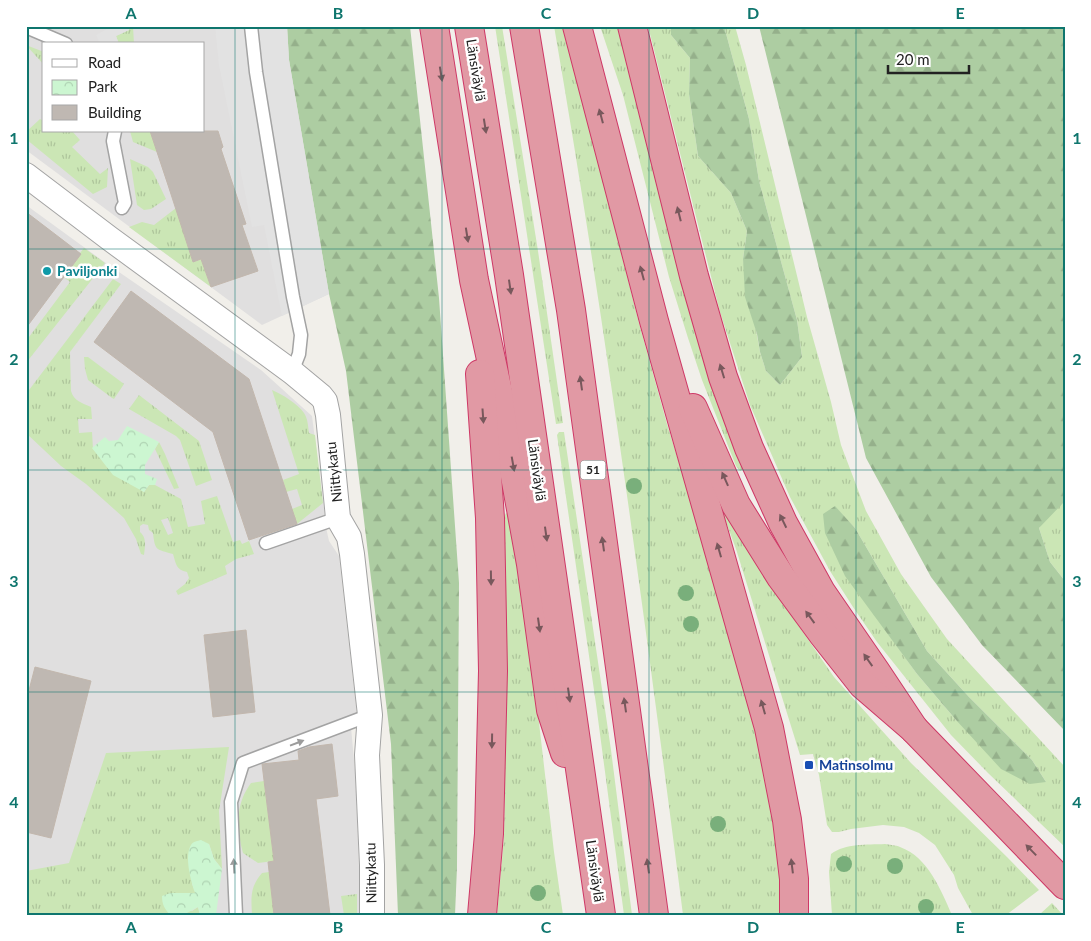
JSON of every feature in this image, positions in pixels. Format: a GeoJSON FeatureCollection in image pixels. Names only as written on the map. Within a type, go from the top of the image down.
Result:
{"type":"FeatureCollection","features":[{"type":"Feature","properties":{"kind":"highway"},"geometry":{"type":"LineString","coordinates":[[434,26],[474,280],[509,443],[531,564],[551,710],[587,816]]}},
{"type":"Feature","properties":{"kind":"highway","name":"Länsiväylä"},"geometry":{"type":"LineString","coordinates":[[469,26],[510,285],[601,915]]}},
{"type":"Feature","properties":{"kind":"highway","name":"51"},"geometry":{"type":"LineString","coordinates":[[524,26],[571,310],[654,915]]}},
{"type":"Feature","properties":{"kind":"highway"},"geometry":{"type":"LineString","coordinates":[[577,26],[654,321],[769,728],[787,820],[794,879],[794,915]]}},
{"type":"Feature","properties":{"kind":"highway"},"geometry":{"type":"LineString","coordinates":[[632,26],[694,276],[723,377],[749,448],[783,523],[821,592],[914,729]]}},
{"type":"Feature","properties":{"kind":"highway"},"geometry":{"type":"LineString","coordinates":[[474,280],[490,518],[493,671],[489,834],[482,915]]}},
{"type":"Feature","properties":{"kind":"highway"},"geometry":{"type":"LineString","coordinates":[[654,321],[736,505],[782,577],[822,634],[863,685],[914,729],[1065,885]]}},
{"type":"Feature","properties":{"kind":"street","name":"Niittykatu"},"geometry":{"type":"LineString","coordinates":[[26,175],[292,372],[325,401],[338,518],[349,537],[352,554],[370,715],[368,755],[372,915]]}},
{"type":"Feature","properties":{"kind":"lane"},"geometry":{"type":"LineString","coordinates":[[251,26],[259,91],[301,335],[299,354],[292,372]]}},
{"type":"Feature","properties":{"kind":"lane"},"geometry":{"type":"LineString","coordinates":[[26,27],[61,42]]}},
{"type":"Feature","properties":{"kind":"lane"},"geometry":{"type":"LineString","coordinates":[[115,132],[113,141],[125,203],[122,208]]}},
{"type":"Feature","properties":{"kind":"lane"},"geometry":{"type":"LineString","coordinates":[[266,543],[338,518]]}},
{"type":"Feature","properties":{"kind":"lane"},"geometry":{"type":"LineString","coordinates":[[236,915],[231,802],[242,763],[370,715]]}},
{"type":"Feature","properties":{"kind":"shaded area"},"geometry":{"type":"Polygon","coordinates":[[[26,26],[287,26],[289,60],[329,294],[262,325],[26,150],[26,26]]]}},
{"type":"Feature","properties":{"kind":"shaded area"},"geometry":{"type":"Polygon","coordinates":[[[113,26],[128,26],[129,30],[116,36],[118,42],[99,42],[96,35],[113,26]]]}},
{"type":"Feature","properties":{"kind":"shaded area"},"geometry":{"type":"Polygon","coordinates":[[[215,26],[287,26],[289,60],[329,294],[282,316],[264,225],[252,227],[219,65],[215,26]]]}},
{"type":"Feature","properties":{"kind":"shaded area"},"geometry":{"type":"Polygon","coordinates":[[[26,205],[103,261],[261,370],[312,416],[327,532],[329,541],[339,556],[357,716],[351,727],[355,771],[361,915],[26,915],[26,205]]]}},
{"type":"Feature","properties":{"kind":"green space"},"geometry":{"type":"Polygon","coordinates":[[[128,26],[133,26],[134,42],[118,42],[116,36],[129,30],[128,26]]]}},
{"type":"Feature","properties":{"kind":"green space"},"geometry":{"type":"Polygon","coordinates":[[[287,26],[410,26],[439,298],[459,583],[455,915],[398,915],[391,744],[346,371],[329,294],[289,60],[287,26]]]}},
{"type":"Feature","properties":{"kind":"green space"},"geometry":{"type":"Polygon","coordinates":[[[495,26],[502,26],[563,423],[556,424],[495,26]]]}},
{"type":"Feature","properties":{"kind":"green space"},"geometry":{"type":"Polygon","coordinates":[[[554,26],[565,26],[639,323],[772,788],[780,853],[781,915],[683,915],[623,470],[573,137],[554,26]]]}},
{"type":"Feature","properties":{"kind":"green space"},"geometry":{"type":"Polygon","coordinates":[[[600,26],[621,26],[743,469],[740,471],[736,466],[702,380],[688,338],[669,277],[623,95],[600,26]]]}},
{"type":"Feature","properties":{"kind":"green space"},"geometry":{"type":"Polygon","coordinates":[[[648,26],[671,26],[671,35],[690,58],[689,94],[698,156],[731,193],[747,231],[743,259],[760,352],[766,371],[780,385],[802,357],[797,320],[759,181],[749,119],[724,26],[735,26],[807,317],[841,445],[866,511],[901,574],[947,639],[1065,767],[1065,847],[951,735],[877,642],[853,607],[830,571],[790,497],[750,405],[720,312],[648,26]],[[835,507],[884,628],[917,674],[956,720],[1046,782],[1032,760],[969,697],[927,651],[855,528],[835,507]]]}},
{"type":"Feature","properties":{"kind":"green space"},"geometry":{"type":"Polygon","coordinates":[[[671,26],[724,26],[749,119],[759,181],[797,320],[802,357],[780,385],[766,371],[745,297],[743,259],[747,231],[731,193],[698,156],[689,94],[690,58],[671,35],[671,26]]]}},
{"type":"Feature","properties":{"kind":"green space"},"geometry":{"type":"Polygon","coordinates":[[[759,26],[1065,26],[1065,501],[1039,528],[1050,562],[1065,581],[1065,731],[982,645],[931,577],[866,458],[759,26]]]}},
{"type":"Feature","properties":{"kind":"green space"},"geometry":{"type":"Polygon","coordinates":[[[26,45],[42,51],[42,63],[26,45]]]}},
{"type":"Feature","properties":{"kind":"green space"},"geometry":{"type":"Polygon","coordinates":[[[40,119],[42,120],[42,132],[73,132],[80,140],[72,147],[100,174],[108,168],[107,187],[93,194],[26,139],[26,132],[40,119]]]}},
{"type":"Feature","properties":{"kind":"green space"},"geometry":{"type":"Polygon","coordinates":[[[130,132],[150,132],[157,152],[133,142],[130,132]]]}},
{"type":"Feature","properties":{"kind":"green space"},"geometry":{"type":"Polygon","coordinates":[[[130,159],[148,167],[153,172],[166,199],[151,209],[144,210],[137,205],[130,159]]]}},
{"type":"Feature","properties":{"kind":"green space"},"geometry":{"type":"Polygon","coordinates":[[[176,208],[193,262],[209,257],[204,268],[211,287],[129,227],[142,222],[154,225],[176,208]]]}},
{"type":"Feature","properties":{"kind":"green space"},"geometry":{"type":"Polygon","coordinates":[[[84,248],[105,263],[26,363],[26,341],[70,282],[64,277],[84,248]]]}},
{"type":"Feature","properties":{"kind":"green space"},"geometry":{"type":"Polygon","coordinates":[[[113,279],[121,284],[70,352],[72,394],[76,399],[91,407],[92,419],[78,419],[79,433],[92,432],[93,449],[144,492],[149,485],[155,485],[181,499],[188,527],[205,524],[201,501],[217,496],[233,542],[240,540],[242,544],[249,541],[254,554],[236,559],[225,566],[227,574],[178,595],[176,591],[189,578],[187,572],[179,568],[173,554],[157,548],[153,533],[149,530],[148,525],[143,524],[140,526],[140,532],[145,542],[144,555],[141,554],[136,539],[124,518],[86,484],[61,466],[26,433],[26,394],[113,279]],[[168,518],[161,520],[168,535],[173,533],[168,518]]]}},
{"type":"Feature","properties":{"kind":"green space"},"geometry":{"type":"Polygon","coordinates":[[[84,357],[88,357],[124,384],[114,399],[88,380],[84,357]]]}},
{"type":"Feature","properties":{"kind":"green space"},"geometry":{"type":"Polygon","coordinates":[[[272,390],[281,394],[301,409],[308,423],[309,433],[315,435],[323,503],[297,524],[292,509],[302,505],[297,489],[286,492],[283,480],[299,474],[272,390]]]}},
{"type":"Feature","properties":{"kind":"green space"},"geometry":{"type":"Polygon","coordinates":[[[139,395],[199,441],[212,480],[196,486],[180,440],[129,409],[139,395]]]}},
{"type":"Feature","properties":{"kind":"green space"},"geometry":{"type":"Polygon","coordinates":[[[127,426],[159,442],[145,465],[145,474],[157,479],[155,485],[149,485],[144,492],[113,475],[92,448],[105,437],[109,441],[118,440],[127,426]]]}},
{"type":"Feature","properties":{"kind":"green space"},"geometry":{"type":"Polygon","coordinates":[[[559,432],[564,432],[611,750],[632,915],[624,915],[557,435],[559,432]]]}},
{"type":"Feature","properties":{"kind":"green space"},"geometry":{"type":"Polygon","coordinates":[[[159,442],[179,488],[174,489],[155,449],[159,442]]]}},
{"type":"Feature","properties":{"kind":"green space"},"geometry":{"type":"Polygon","coordinates":[[[1065,501],[1065,581],[1050,562],[1039,528],[1047,516],[1065,501]]]}},
{"type":"Feature","properties":{"kind":"green space"},"geometry":{"type":"Polygon","coordinates":[[[720,503],[787,609],[834,677],[911,763],[1039,890],[1006,915],[973,915],[958,888],[954,875],[935,845],[919,833],[904,827],[883,825],[832,832],[827,825],[819,775],[813,754],[800,755],[720,503]]]}},
{"type":"Feature","properties":{"kind":"green space"},"geometry":{"type":"Polygon","coordinates":[[[835,506],[855,528],[927,651],[969,697],[1032,760],[1046,782],[1030,784],[1001,769],[917,674],[845,576],[825,533],[823,514],[835,506]]]}},
{"type":"Feature","properties":{"kind":"green space"},"geometry":{"type":"Polygon","coordinates":[[[506,513],[510,515],[530,645],[563,915],[497,915],[504,837],[503,519],[506,513]]]}},
{"type":"Feature","properties":{"kind":"green space"},"geometry":{"type":"Polygon","coordinates":[[[229,747],[219,811],[222,869],[214,859],[209,844],[192,884],[196,893],[170,893],[192,911],[198,907],[200,915],[26,915],[26,871],[69,863],[106,753],[229,747]]]}},
{"type":"Feature","properties":{"kind":"green space"},"geometry":{"type":"Polygon","coordinates":[[[264,781],[274,861],[258,863],[243,853],[239,832],[239,817],[241,803],[251,783],[264,781]]]}},
{"type":"Feature","properties":{"kind":"green space"},"geometry":{"type":"Polygon","coordinates":[[[201,840],[209,844],[214,859],[222,869],[216,915],[200,915],[198,907],[185,914],[170,915],[164,907],[162,896],[170,893],[195,893],[189,869],[188,855],[192,844],[201,840]]]}},
{"type":"Feature","properties":{"kind":"green space"},"geometry":{"type":"Polygon","coordinates":[[[885,844],[897,846],[910,852],[926,866],[952,915],[832,915],[829,872],[831,854],[850,846],[885,844]]]}},
{"type":"Feature","properties":{"kind":"green space"},"geometry":{"type":"Polygon","coordinates":[[[269,872],[274,915],[252,915],[253,888],[262,873],[269,872]]]}},
{"type":"Feature","properties":{"kind":"green space"},"geometry":{"type":"Polygon","coordinates":[[[357,894],[357,915],[344,915],[341,896],[357,894]]]}},
{"type":"Feature","properties":{"kind":"green space"},"geometry":{"type":"Polygon","coordinates":[[[1052,903],[1063,915],[1039,915],[1052,903]]]}},
{"type":"Feature","properties":{"kind":"building"},"geometry":{"type":"Polygon","coordinates":[[[218,131],[223,147],[221,149],[246,224],[242,225],[258,271],[211,287],[201,259],[193,262],[150,132],[218,131]]]}},
{"type":"Feature","properties":{"kind":"building","name":"Paviljonki"},"geometry":{"type":"Polygon","coordinates":[[[26,212],[81,254],[26,328],[26,212]]]}},
{"type":"Feature","properties":{"kind":"building"},"geometry":{"type":"Polygon","coordinates":[[[131,291],[249,379],[297,524],[249,540],[213,432],[94,342],[131,291]]]}},
{"type":"Feature","properties":{"kind":"building"},"geometry":{"type":"Polygon","coordinates":[[[246,630],[255,712],[213,717],[204,635],[246,630]]]}},
{"type":"Feature","properties":{"kind":"building"},"geometry":{"type":"Polygon","coordinates":[[[35,667],[91,681],[51,838],[26,832],[26,702],[35,667]]]}},
{"type":"Feature","properties":{"kind":"building"},"geometry":{"type":"Polygon","coordinates":[[[332,744],[338,796],[316,799],[330,915],[274,915],[268,862],[274,861],[262,764],[299,760],[298,751],[309,747],[332,744]]]}},
{"type":"Feature","properties":{"kind":"place","name":"Paviljonki"},"geometry":{"type":"Point","coordinates":[47,271]}},
{"type":"Feature","properties":{"kind":"place","name":"Matinsolmu"},"geometry":{"type":"Point","coordinates":[809,765]}}]}
